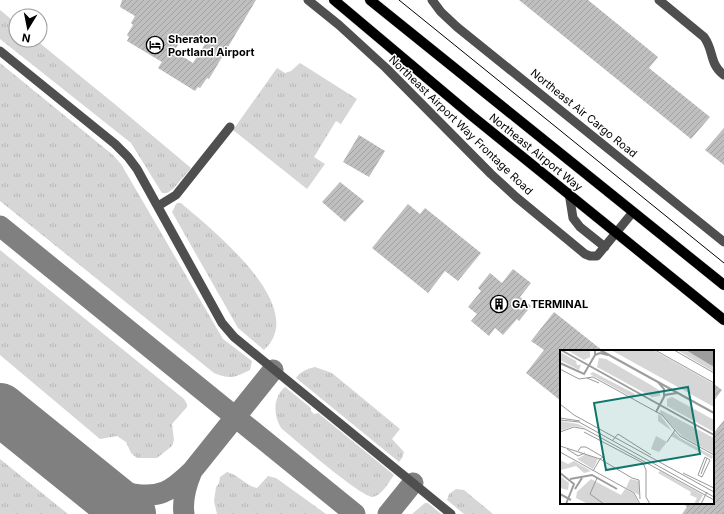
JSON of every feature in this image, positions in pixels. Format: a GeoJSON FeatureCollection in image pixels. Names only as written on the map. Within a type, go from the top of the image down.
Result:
{"type":"FeatureCollection","features":[{"type":"Feature","properties":{"kind":"main road","name":"Northeast Airport Way"},"geometry":{"type":"LineString","coordinates":[[334,0],[472,116],[724,320]]}},
{"type":"Feature","properties":{"kind":"main road","name":"Northeast Airport Way"},"geometry":{"type":"LineString","coordinates":[[370,0],[724,285]]}},
{"type":"Feature","properties":{"kind":"street","name":"Northeast Airport Way Frontage Road"},"geometry":{"type":"LineString","coordinates":[[308,0],[339,25],[386,68],[491,174],[585,254],[597,256],[634,212]]}},
{"type":"Feature","properties":{"kind":"street","name":"Northeast Air Cargo Road"},"geometry":{"type":"LineString","coordinates":[[432,0],[441,12],[457,27],[724,242]]}},
{"type":"Feature","properties":{"kind":"street"},"geometry":{"type":"LineString","coordinates":[[659,0],[704,36],[709,42],[716,67],[724,75]]}},
{"type":"Feature","properties":{"kind":"street"},"geometry":{"type":"LineString","coordinates":[[0,51],[115,144],[128,157],[137,169],[222,322],[234,337],[451,514]]}},
{"type":"Feature","properties":{"kind":"street"},"geometry":{"type":"LineString","coordinates":[[158,206],[176,195],[230,127]]}},
{"type":"Feature","properties":{"kind":"street"},"geometry":{"type":"LineString","coordinates":[[569,194],[573,218],[580,227],[605,247]]}},
{"type":"Feature","properties":{"kind":"green space"},"geometry":{"type":"Polygon","coordinates":[[[0,10],[8,16],[8,45],[0,39],[0,10]]]}},
{"type":"Feature","properties":{"kind":"green space"},"geometry":{"type":"Polygon","coordinates":[[[11,48],[46,48],[191,168],[173,189],[167,193],[162,193],[131,143],[11,48]]]}},
{"type":"Feature","properties":{"kind":"green space"},"geometry":{"type":"Polygon","coordinates":[[[0,63],[113,155],[121,164],[223,339],[252,361],[250,370],[233,377],[214,373],[0,201],[0,63]]]}},
{"type":"Feature","properties":{"kind":"green space"},"geometry":{"type":"Polygon","coordinates":[[[300,63],[357,99],[341,124],[336,121],[314,157],[325,164],[307,189],[233,130],[277,68],[285,73],[291,71],[300,63]]]}},
{"type":"Feature","properties":{"kind":"green space"},"geometry":{"type":"Polygon","coordinates":[[[177,203],[181,203],[233,250],[251,270],[266,291],[275,313],[275,332],[264,350],[238,328],[172,212],[177,203]]]}},
{"type":"Feature","properties":{"kind":"green space"},"geometry":{"type":"Polygon","coordinates":[[[0,250],[184,399],[187,407],[172,424],[174,440],[172,446],[157,458],[137,458],[131,453],[126,442],[117,436],[100,439],[0,355],[0,250]]]}},
{"type":"Feature","properties":{"kind":"green space"},"geometry":{"type":"Polygon","coordinates":[[[315,367],[332,373],[400,429],[392,439],[404,452],[399,462],[296,378],[304,371],[315,367]]]}},
{"type":"Feature","properties":{"kind":"green space"},"geometry":{"type":"Polygon","coordinates":[[[285,387],[311,408],[311,411],[314,414],[318,413],[394,475],[379,494],[373,497],[366,495],[327,467],[281,428],[277,418],[276,401],[281,391],[285,387]]]}},
{"type":"Feature","properties":{"kind":"green space"},"geometry":{"type":"Polygon","coordinates":[[[0,459],[68,514],[0,514],[0,459]]]}},
{"type":"Feature","properties":{"kind":"green space"},"geometry":{"type":"Polygon","coordinates":[[[227,472],[257,488],[268,476],[276,478],[326,514],[217,514],[214,501],[216,487],[219,483],[220,477],[227,472]]]}},
{"type":"Feature","properties":{"kind":"green space"},"geometry":{"type":"Polygon","coordinates":[[[456,489],[464,490],[493,514],[464,514],[447,500],[449,494],[456,489]]]}},
{"type":"Feature","properties":{"kind":"green space"},"geometry":{"type":"Polygon","coordinates":[[[425,503],[428,503],[441,514],[412,514],[425,503]]]}},
{"type":"Feature","properties":{"kind":"building","name":"Sheraton Portland Airport"},"geometry":{"type":"Polygon","coordinates":[[[122,0],[256,0],[209,79],[207,78],[200,88],[198,87],[195,91],[158,68],[162,62],[127,41],[129,37],[127,35],[133,25],[131,23],[135,16],[120,7],[122,0]],[[182,39],[174,51],[193,63],[208,39],[189,44],[182,39]]]}},
{"type":"Feature","properties":{"kind":"building"},"geometry":{"type":"Polygon","coordinates":[[[519,0],[588,0],[658,57],[649,68],[710,117],[691,139],[519,0]]]}},
{"type":"Feature","properties":{"kind":"building"},"geometry":{"type":"Polygon","coordinates":[[[724,128],[724,165],[705,150],[724,128]]]}},
{"type":"Feature","properties":{"kind":"building"},"geometry":{"type":"Polygon","coordinates":[[[359,135],[385,151],[369,177],[343,162],[359,135]]]}},
{"type":"Feature","properties":{"kind":"building"},"geometry":{"type":"Polygon","coordinates":[[[340,182],[364,201],[345,222],[322,202],[340,182]]]}},
{"type":"Feature","properties":{"kind":"building"},"geometry":{"type":"Polygon","coordinates":[[[408,204],[420,214],[425,208],[481,253],[458,281],[445,271],[428,293],[372,248],[408,204]]]}},
{"type":"Feature","properties":{"kind":"building"},"geometry":{"type":"Polygon","coordinates":[[[513,269],[531,283],[520,297],[531,306],[519,321],[517,319],[503,335],[495,328],[489,336],[471,321],[477,314],[468,307],[481,291],[478,288],[490,273],[502,283],[513,269]]]}},
{"type":"Feature","properties":{"kind":"building"},"geometry":{"type":"Polygon","coordinates":[[[554,312],[602,350],[560,350],[560,400],[526,373],[544,350],[531,341],[554,312]]]}},
{"type":"Feature","properties":{"kind":"building"},"geometry":{"type":"Polygon","coordinates":[[[714,384],[722,390],[714,401],[714,384]]]}},
{"type":"Feature","properties":{"kind":"building"},"geometry":{"type":"Polygon","coordinates":[[[724,420],[724,514],[682,514],[687,507],[684,504],[714,504],[714,433],[724,420]]]}},
{"type":"Feature","properties":{"kind":"taxiway"},"geometry":{"type":"LineString","coordinates":[[0,226],[355,514]]}},
{"type":"Feature","properties":{"kind":"taxiway"},"geometry":{"type":"LineString","coordinates":[[90,482],[127,493],[146,495],[164,492],[172,488],[192,471],[273,370]]}},
{"type":"Feature","properties":{"kind":"taxiway"},"geometry":{"type":"LineString","coordinates":[[184,514],[185,492],[192,471]]}},
{"type":"Feature","properties":{"kind":"taxiway"},"geometry":{"type":"LineString","coordinates":[[388,514],[413,483]]}},
{"type":"Feature","properties":{"kind":"runway"},"geometry":{"type":"LineString","coordinates":[[0,409],[130,514]]}},
{"type":"Feature","properties":{"kind":"tram line"},"geometry":{"type":"LineString","coordinates":[[399,0],[724,263]]}},
{"type":"Feature","properties":{"kind":"place","name":"Sheraton Portland Airport"},"geometry":{"type":"Point","coordinates":[155,45]}},
{"type":"Feature","properties":{"kind":"place","name":"GA TERMINAL"},"geometry":{"type":"Point","coordinates":[499,304]}}]}
